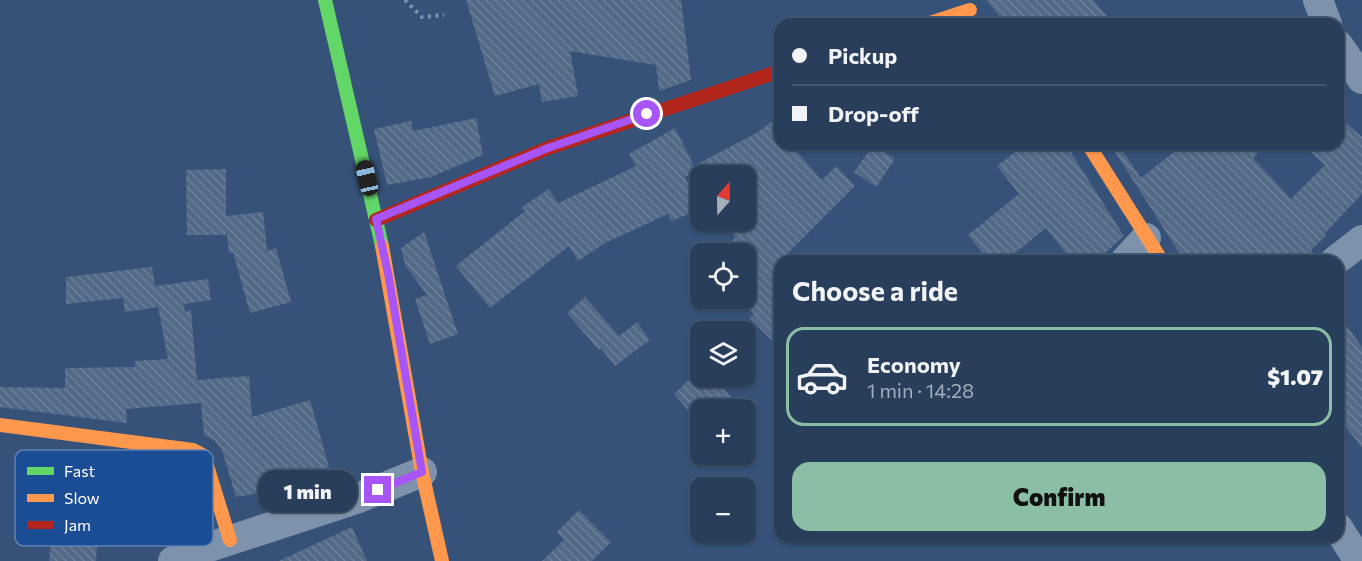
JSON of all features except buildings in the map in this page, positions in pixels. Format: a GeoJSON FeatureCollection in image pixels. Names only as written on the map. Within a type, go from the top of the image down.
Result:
{"type":"FeatureCollection","features":[{"type":"Feature","properties":{"kind":"street"},"geometry":{"type":"LineString","coordinates":[[325,0],[388,273],[422,472],[442,561]]}},
{"type":"Feature","properties":{"kind":"street"},"geometry":{"type":"LineString","coordinates":[[1318,0],[1325,18]]}},
{"type":"Feature","properties":{"kind":"street"},"geometry":{"type":"LineString","coordinates":[[947,18],[971,11]]}},
{"type":"Feature","properties":{"kind":"street"},"geometry":{"type":"LineString","coordinates":[[1344,54],[1362,79]]}},
{"type":"Feature","properties":{"kind":"street"},"geometry":{"type":"LineString","coordinates":[[376,219],[548,148],[774,73]]}},
{"type":"Feature","properties":{"kind":"street"},"geometry":{"type":"LineString","coordinates":[[1092,150],[1154,250]]}},
{"type":"Feature","properties":{"kind":"street"},"geometry":{"type":"LineString","coordinates":[[1343,255],[1362,240]]}},
{"type":"Feature","properties":{"kind":"street"},"geometry":{"type":"LineString","coordinates":[[0,424],[193,450]]}},
{"type":"Feature","properties":{"kind":"street"},"geometry":{"type":"LineString","coordinates":[[213,546],[356,499],[422,472]]}},
{"type":"Feature","properties":{"kind":"street"},"geometry":{"type":"LineString","coordinates":[[213,485],[230,540]]}},
{"type":"Feature","properties":{"kind":"street"},"geometry":{"type":"LineString","coordinates":[[1344,537],[1359,561]]}},
{"type":"Feature","properties":{"kind":"street"},"geometry":{"type":"LineString","coordinates":[[173,561],[212,546]]}},
{"type":"Feature","properties":{"kind":"path"},"geometry":{"type":"LineString","coordinates":[[405,0],[422,17],[444,15]]}},
{"type":"Feature","properties":{"kind":"traffic: fast"},"geometry":{"type":"LineString","coordinates":[[325,0],[382,246]]}},
{"type":"Feature","properties":{"kind":"traffic: slow"},"geometry":{"type":"LineString","coordinates":[[945,18],[970,10]]}},
{"type":"Feature","properties":{"kind":"traffic: slow"},"geometry":{"type":"LineString","coordinates":[[1092,150],[1158,255]]}},
{"type":"Feature","properties":{"kind":"traffic: slow"},"geometry":{"type":"LineString","coordinates":[[382,246],[422,472],[442,561]]}},
{"type":"Feature","properties":{"kind":"traffic: slow"},"geometry":{"type":"LineString","coordinates":[[0,425],[193,450]]}},
{"type":"Feature","properties":{"kind":"traffic: slow"},"geometry":{"type":"LineString","coordinates":[[213,485],[230,540]]}},
{"type":"Feature","properties":{"kind":"traffic: jam"},"geometry":{"type":"LineString","coordinates":[[376,220],[548,148],[774,73]]}},
{"type":"Feature","properties":{"kind":"route"},"geometry":{"type":"LineString","coordinates":[[378,490],[422,472],[388,273],[376,219],[548,148],[647,114]]}}]}
